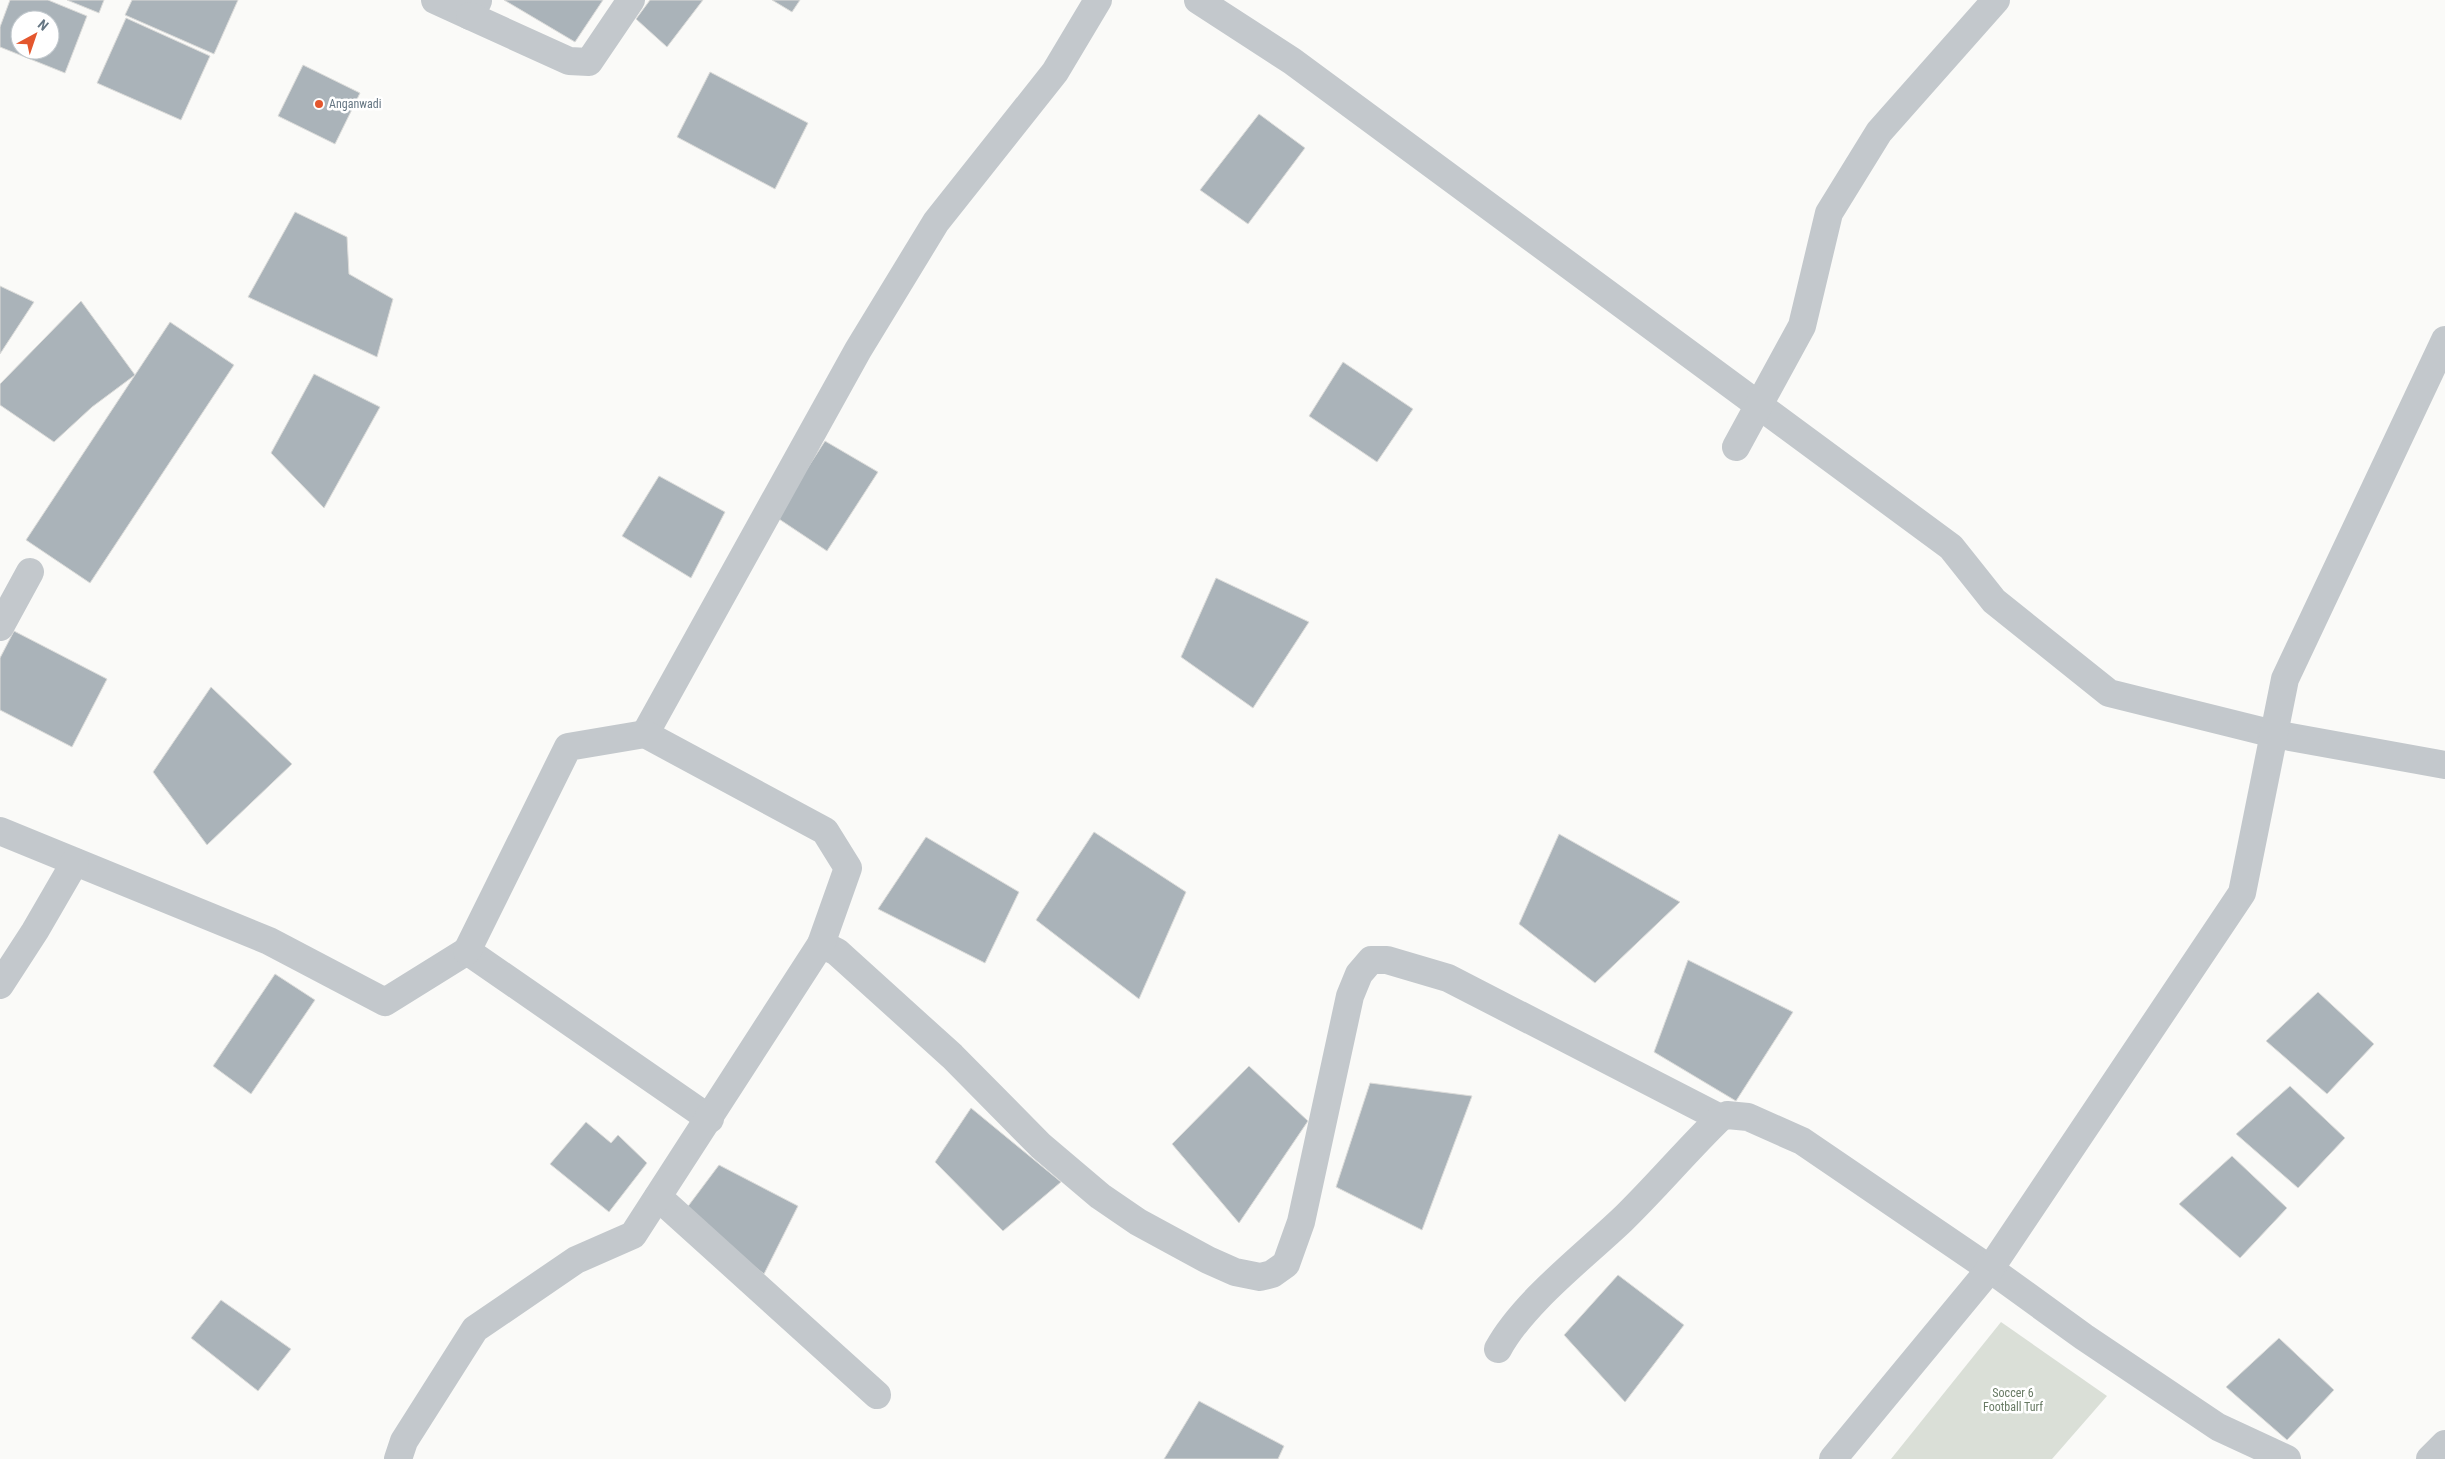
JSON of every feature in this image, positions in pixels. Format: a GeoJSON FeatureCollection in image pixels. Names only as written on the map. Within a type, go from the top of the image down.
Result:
{"type":"FeatureCollection","features":[{"type":"Feature","properties":{"kind":"street"},"geometry":{"type":"LineString","coordinates":[[435,0],[474,8],[569,61],[589,62],[631,0]]}},
{"type":"Feature","properties":{"kind":"street"},"geometry":{"type":"LineString","coordinates":[[644,734],[858,350],[930,231],[1055,72],[1098,0]]}},
{"type":"Feature","properties":{"kind":"street"},"geometry":{"type":"LineString","coordinates":[[1198,0],[1292,61],[1951,547],[1994,601],[2109,693],[2274,734],[2445,765]]}},
{"type":"Feature","properties":{"kind":"street"},"geometry":{"type":"LineString","coordinates":[[1736,447],[1802,326],[1829,213],[1879,132],[1996,0]]}},
{"type":"Feature","properties":{"kind":"street"},"geometry":{"type":"LineString","coordinates":[[1833,1459],[1990,1269],[2242,893],[2285,679],[2445,340]]}},
{"type":"Feature","properties":{"kind":"street"},"geometry":{"type":"LineString","coordinates":[[0,627],[30,572]]}},
{"type":"Feature","properties":{"kind":"street"},"geometry":{"type":"LineString","coordinates":[[0,831],[268,941],[385,1002],[467,951],[568,747],[644,734],[825,830],[848,868],[821,944],[658,1197],[632,1235],[576,1260],[475,1329],[404,1441],[398,1459]]}},
{"type":"Feature","properties":{"kind":"street"},"geometry":{"type":"LineString","coordinates":[[0,985],[35,931],[75,862]]}},
{"type":"Feature","properties":{"kind":"street"},"geometry":{"type":"LineString","coordinates":[[821,944],[837,952],[945,1049],[1041,1146],[1100,1196],[1138,1222],[1208,1260],[1235,1272],[1260,1277],[1272,1274],[1286,1264],[1301,1222],[1350,996],[1359,974],[1371,960],[1387,960],[1448,978],[1720,1118]]}},
{"type":"Feature","properties":{"kind":"street"},"geometry":{"type":"LineString","coordinates":[[467,951],[710,1119]]}},
{"type":"Feature","properties":{"kind":"street"},"geometry":{"type":"LineString","coordinates":[[1498,1349],[1505,1335],[1526,1312],[1622,1220],[1720,1118],[1727,1115],[1748,1117],[1802,1141],[1990,1269],[2084,1337],[2218,1427],[2287,1459]]}},
{"type":"Feature","properties":{"kind":"street"},"geometry":{"type":"LineString","coordinates":[[658,1197],[877,1395]]}},
{"type":"Feature","properties":{"kind":"street"},"geometry":{"type":"LineString","coordinates":[[2430,1459],[2445,1444]]}},
{"type":"Feature","properties":{"kind":"green space","name":"Soccer 6 Football Turf"},"geometry":{"type":"Polygon","coordinates":[[[2001,1322],[2107,1396],[2052,1459],[1891,1459],[2001,1322]]]}},
{"type":"Feature","properties":{"kind":"building"},"geometry":{"type":"Polygon","coordinates":[[[10,0],[48,0],[87,16],[65,73],[32,60],[60,60],[60,10],[10,10],[10,51],[0,47],[0,27],[10,0]]]}},
{"type":"Feature","properties":{"kind":"building"},"geometry":{"type":"Polygon","coordinates":[[[67,0],[104,0],[99,13],[67,0]]]}},
{"type":"Feature","properties":{"kind":"building"},"geometry":{"type":"Polygon","coordinates":[[[132,0],[238,0],[214,54],[125,15],[132,0]]]}},
{"type":"Feature","properties":{"kind":"building"},"geometry":{"type":"Polygon","coordinates":[[[504,0],[603,0],[575,42],[504,0]]]}},
{"type":"Feature","properties":{"kind":"building"},"geometry":{"type":"Polygon","coordinates":[[[650,0],[703,0],[667,47],[636,19],[650,0]]]}},
{"type":"Feature","properties":{"kind":"building"},"geometry":{"type":"Polygon","coordinates":[[[772,0],[800,0],[792,12],[772,0]]]}},
{"type":"Feature","properties":{"kind":"building"},"geometry":{"type":"Polygon","coordinates":[[[126,18],[210,56],[181,120],[97,83],[126,18]]]}},
{"type":"Feature","properties":{"kind":"building","name":"Anganwadi"},"geometry":{"type":"Polygon","coordinates":[[[303,65],[360,93],[335,144],[278,116],[303,65]]]}},
{"type":"Feature","properties":{"kind":"building"},"geometry":{"type":"Polygon","coordinates":[[[710,72],[808,123],[775,189],[677,137],[710,72]]]}},
{"type":"Feature","properties":{"kind":"building"},"geometry":{"type":"Polygon","coordinates":[[[1259,114],[1305,148],[1248,224],[1200,190],[1259,114]]]}},
{"type":"Feature","properties":{"kind":"building"},"geometry":{"type":"Polygon","coordinates":[[[295,212],[347,237],[349,274],[393,299],[377,357],[248,297],[295,212]]]}},
{"type":"Feature","properties":{"kind":"building"},"geometry":{"type":"Polygon","coordinates":[[[0,286],[34,302],[0,354],[0,286]]]}},
{"type":"Feature","properties":{"kind":"building"},"geometry":{"type":"Polygon","coordinates":[[[81,301],[135,375],[92,407],[54,442],[0,405],[0,384],[81,301]]]}},
{"type":"Feature","properties":{"kind":"building"},"geometry":{"type":"Polygon","coordinates":[[[170,322],[234,365],[90,583],[26,540],[170,322]]]}},
{"type":"Feature","properties":{"kind":"building"},"geometry":{"type":"Polygon","coordinates":[[[1343,362],[1413,409],[1377,462],[1309,416],[1343,362]]]}},
{"type":"Feature","properties":{"kind":"building"},"geometry":{"type":"Polygon","coordinates":[[[314,374],[380,407],[324,508],[271,453],[314,374]]]}},
{"type":"Feature","properties":{"kind":"building"},"geometry":{"type":"Polygon","coordinates":[[[825,441],[878,472],[827,551],[776,517],[825,441]]]}},
{"type":"Feature","properties":{"kind":"building"},"geometry":{"type":"Polygon","coordinates":[[[659,476],[725,512],[691,578],[622,536],[659,476]]]}},
{"type":"Feature","properties":{"kind":"building"},"geometry":{"type":"Polygon","coordinates":[[[1216,578],[1309,622],[1253,708],[1181,657],[1216,578]]]}},
{"type":"Feature","properties":{"kind":"building"},"geometry":{"type":"Polygon","coordinates":[[[14,631],[107,679],[72,747],[0,710],[0,658],[14,631]]]}},
{"type":"Feature","properties":{"kind":"building"},"geometry":{"type":"Polygon","coordinates":[[[211,687],[292,764],[207,845],[153,772],[211,687]]]}},
{"type":"Feature","properties":{"kind":"building"},"geometry":{"type":"Polygon","coordinates":[[[1094,832],[1186,892],[1139,999],[1036,920],[1094,832]]]}},
{"type":"Feature","properties":{"kind":"building"},"geometry":{"type":"Polygon","coordinates":[[[1559,834],[1680,902],[1595,983],[1519,924],[1559,834]]]}},
{"type":"Feature","properties":{"kind":"building"},"geometry":{"type":"Polygon","coordinates":[[[926,837],[1019,892],[985,963],[878,909],[926,837]]]}},
{"type":"Feature","properties":{"kind":"building"},"geometry":{"type":"Polygon","coordinates":[[[1688,960],[1793,1012],[1736,1101],[1654,1052],[1688,960]]]}},
{"type":"Feature","properties":{"kind":"building"},"geometry":{"type":"Polygon","coordinates":[[[275,974],[315,1000],[251,1094],[213,1066],[275,974]]]}},
{"type":"Feature","properties":{"kind":"building"},"geometry":{"type":"Polygon","coordinates":[[[2318,992],[2374,1044],[2327,1094],[2266,1041],[2318,992]]]}},
{"type":"Feature","properties":{"kind":"building"},"geometry":{"type":"Polygon","coordinates":[[[1249,1066],[1308,1121],[1239,1223],[1172,1144],[1249,1066]]]}},
{"type":"Feature","properties":{"kind":"building"},"geometry":{"type":"Polygon","coordinates":[[[1370,1083],[1472,1096],[1422,1230],[1336,1187],[1370,1083]]]}},
{"type":"Feature","properties":{"kind":"building"},"geometry":{"type":"Polygon","coordinates":[[[2290,1086],[2345,1138],[2298,1188],[2236,1134],[2290,1086]]]}},
{"type":"Feature","properties":{"kind":"building"},"geometry":{"type":"Polygon","coordinates":[[[971,1108],[1061,1182],[1003,1231],[935,1162],[971,1108]]]}},
{"type":"Feature","properties":{"kind":"building"},"geometry":{"type":"Polygon","coordinates":[[[586,1122],[611,1143],[618,1135],[647,1163],[609,1212],[550,1164],[586,1122]]]}},
{"type":"Feature","properties":{"kind":"building"},"geometry":{"type":"Polygon","coordinates":[[[2232,1156],[2287,1208],[2240,1258],[2179,1204],[2232,1156]]]}},
{"type":"Feature","properties":{"kind":"building"},"geometry":{"type":"Polygon","coordinates":[[[719,1165],[798,1206],[764,1274],[683,1213],[719,1165]]]}},
{"type":"Feature","properties":{"kind":"building"},"geometry":{"type":"Polygon","coordinates":[[[1618,1275],[1684,1325],[1625,1402],[1564,1335],[1618,1275]]]}},
{"type":"Feature","properties":{"kind":"building"},"geometry":{"type":"Polygon","coordinates":[[[221,1300],[291,1349],[258,1391],[191,1338],[221,1300]]]}},
{"type":"Feature","properties":{"kind":"building"},"geometry":{"type":"Polygon","coordinates":[[[2279,1338],[2334,1390],[2287,1440],[2226,1387],[2279,1338]]]}},
{"type":"Feature","properties":{"kind":"building"},"geometry":{"type":"Polygon","coordinates":[[[1199,1401],[1284,1446],[1278,1459],[1164,1459],[1199,1401]]]}},
{"type":"Feature","properties":{"kind":"place","name":"Anganwadi"},"geometry":{"type":"Point","coordinates":[319,104]}}]}
